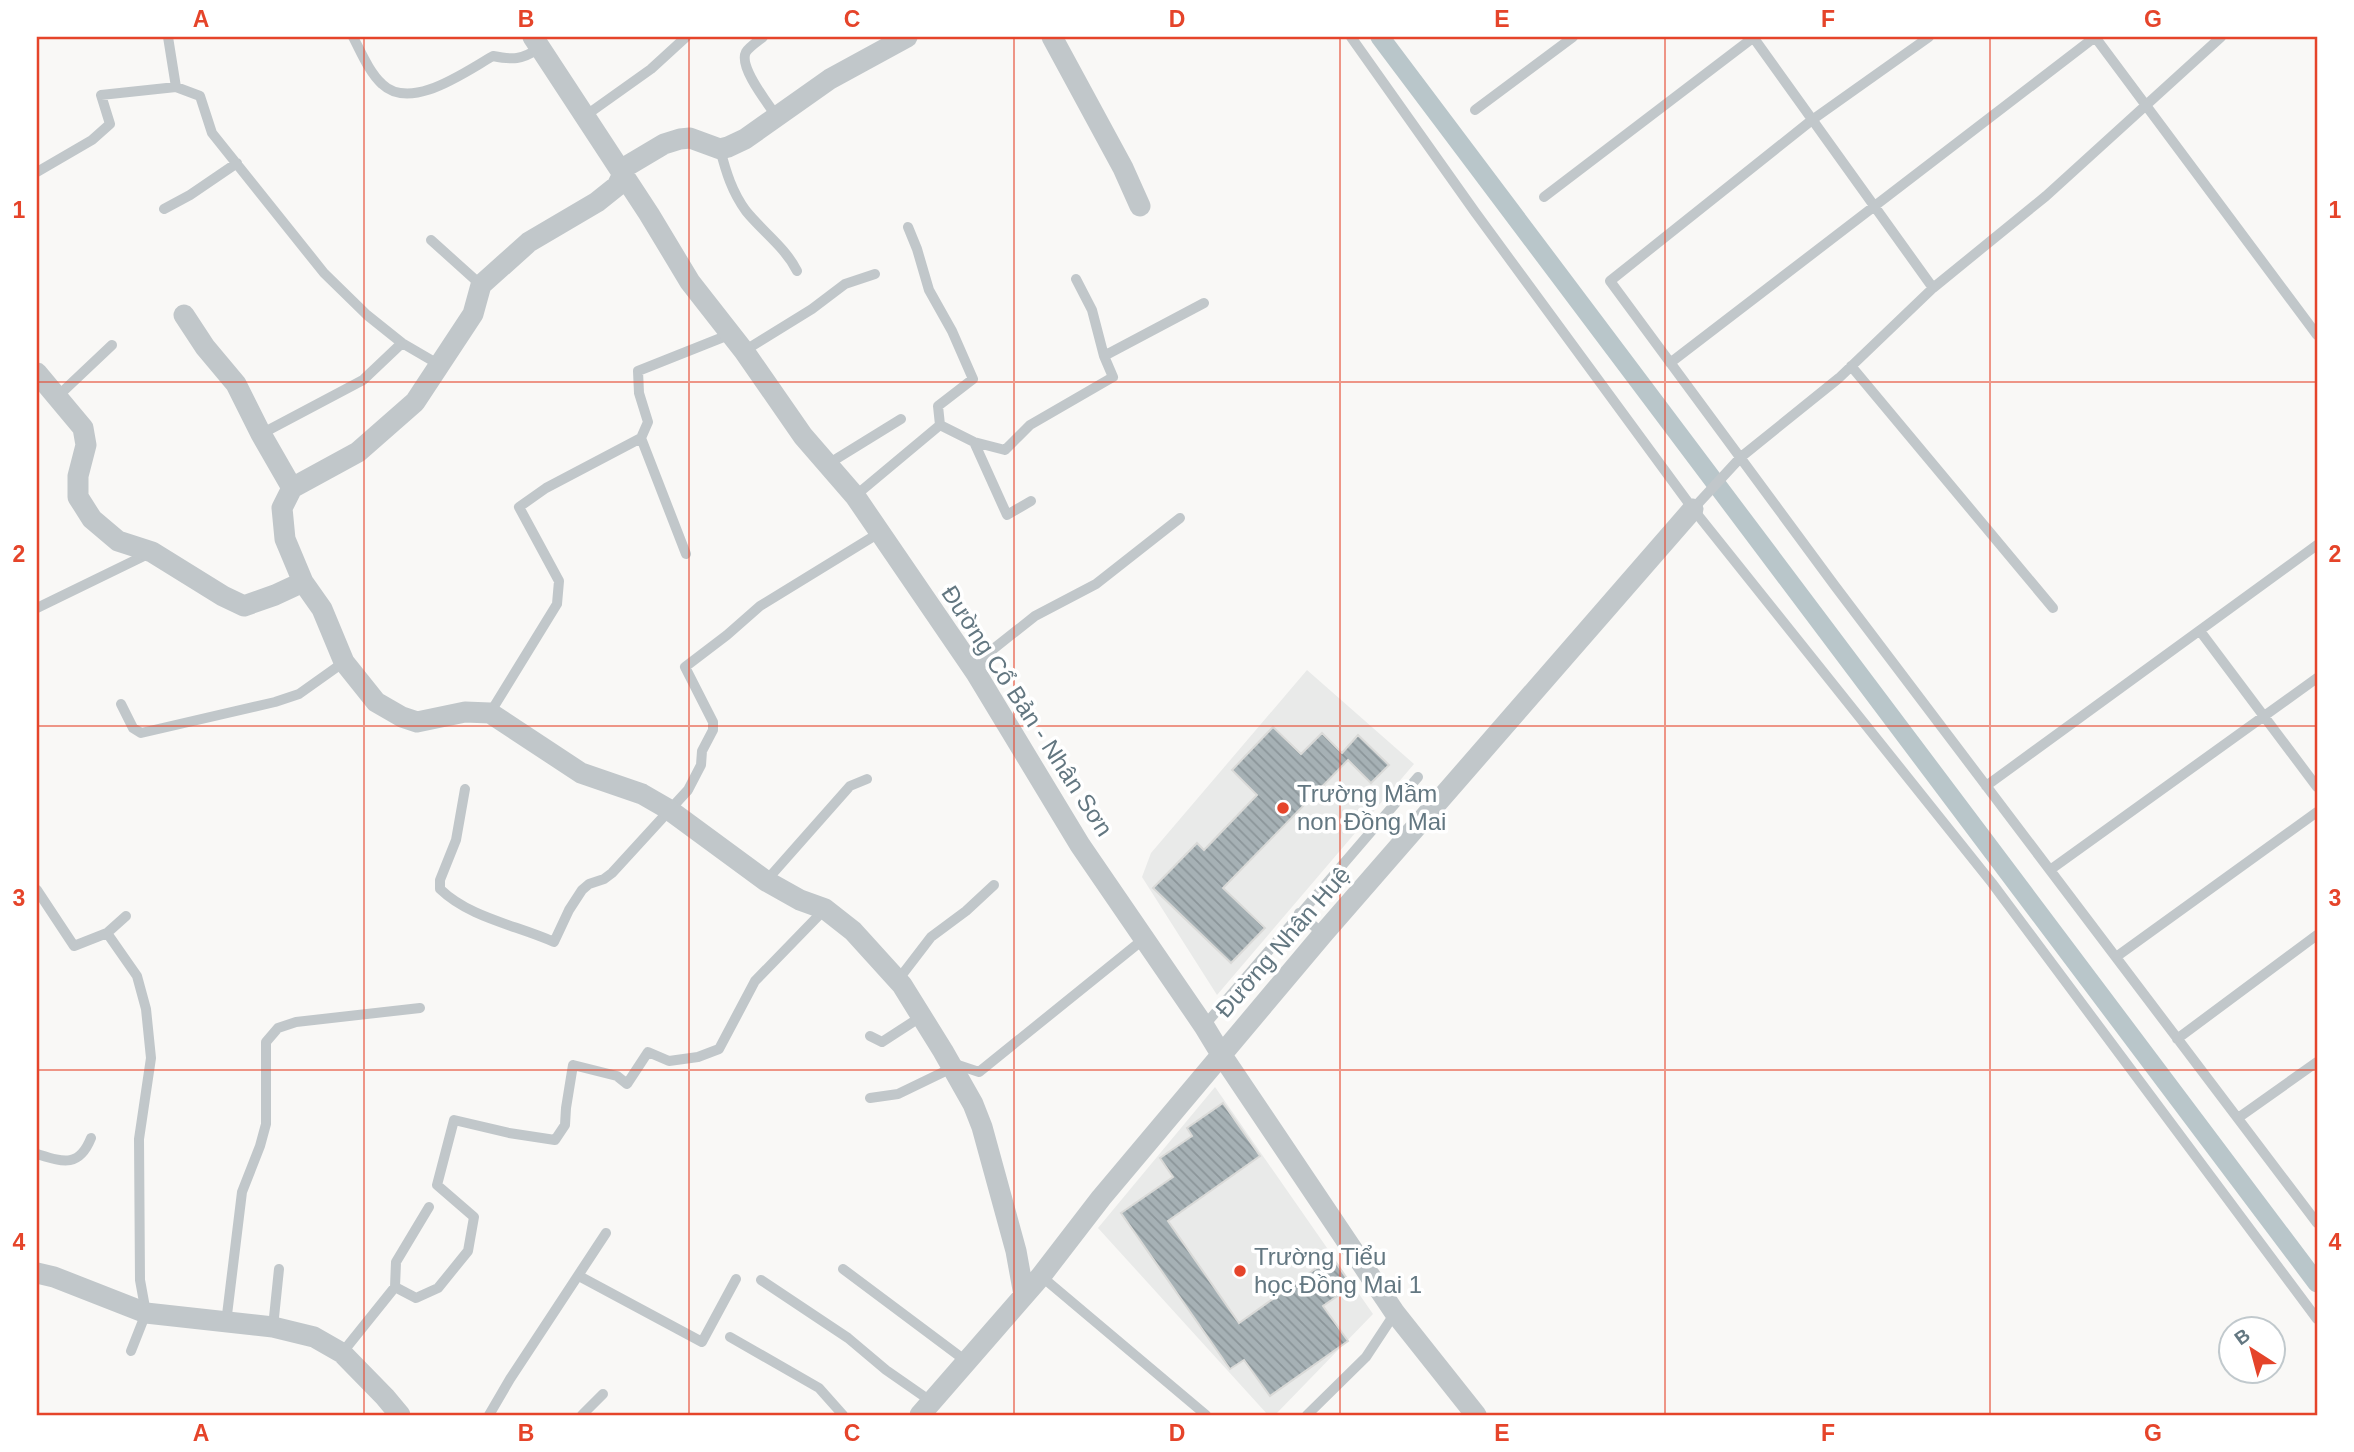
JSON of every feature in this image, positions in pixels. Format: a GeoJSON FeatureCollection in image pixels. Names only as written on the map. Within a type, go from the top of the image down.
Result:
{"type":"FeatureCollection","features":[{"type":"Feature","properties":{"kind":"street"},"geometry":{"type":"LineString","coordinates":[[907,37],[830,79],[745,139],[720,149],[690,138],[680,139],[664,144],[627,166],[617,186],[597,202],[529,242],[481,285],[473,314],[415,402],[358,452],[292,488],[282,508],[285,538],[303,582],[322,609],[344,662],[376,702],[417,722],[465,712],[490,713],[581,773],[642,794],[766,881],[800,900],[825,908],[853,931],[898,980],[973,1104],[982,1127],[1016,1251],[1024,1294]]}},
{"type":"Feature","properties":{"kind":"street"},"geometry":{"type":"LineString","coordinates":[[1052,37],[1123,168],[1140,206]]}},
{"type":"Feature","properties":{"kind":"street","name":"Đường Cổ Bản - Nhân Sơn"},"geometry":{"type":"LineString","coordinates":[[536,43],[554,67],[690,282],[737,342],[803,436],[855,496],[976,673],[1080,845],[1395,1313],[1476,1415]]}},
{"type":"Feature","properties":{"kind":"street"},"geometry":{"type":"LineString","coordinates":[[184,315],[205,347],[236,384],[292,488]]}},
{"type":"Feature","properties":{"kind":"street"},"geometry":{"type":"LineString","coordinates":[[37,374],[83,428],[86,445],[78,475],[78,497],[92,519],[118,541],[152,551],[223,596],[244,606],[303,582]]}},
{"type":"Feature","properties":{"kind":"street","name":"Đường Nhân Huệ"},"geometry":{"type":"LineString","coordinates":[[926,1409],[1041,1276],[1101,1198],[1323,934],[1693,509]]}},
{"type":"Feature","properties":{"kind":"street"},"geometry":{"type":"LineString","coordinates":[[37,1273],[54,1277],[146,1313],[273,1328],[314,1337],[342,1353],[400,1415]]}},
{"type":"Feature","properties":{"kind":"lane"},"geometry":{"type":"LineString","coordinates":[[168,37],[176,88]]}},
{"type":"Feature","properties":{"kind":"lane"},"geometry":{"type":"LineString","coordinates":[[353,37],[383,85],[408,95],[442,85],[492,55],[511,60],[527,56],[536,43]]}},
{"type":"Feature","properties":{"kind":"lane"},"geometry":{"type":"LineString","coordinates":[[584,116],[651,69],[686,37]]}},
{"type":"Feature","properties":{"kind":"lane"},"geometry":{"type":"LineString","coordinates":[[763,37],[746,52],[744,62],[755,85],[777,117]]}},
{"type":"Feature","properties":{"kind":"lane"},"geometry":{"type":"LineString","coordinates":[[1351,37],[1467,201],[1693,509],[1992,883],[2317,1319]]}},
{"type":"Feature","properties":{"kind":"lane"},"geometry":{"type":"LineString","coordinates":[[1475,110],[1573,37]]}},
{"type":"Feature","properties":{"kind":"lane"},"geometry":{"type":"LineString","coordinates":[[1544,197],[1753,37],[1933,288]]}},
{"type":"Feature","properties":{"kind":"lane"},"geometry":{"type":"LineString","coordinates":[[1929,37],[1812,120],[1610,281],[1835,586],[2317,1223]]}},
{"type":"Feature","properties":{"kind":"lane"},"geometry":{"type":"LineString","coordinates":[[1671,363],[2095,37],[2317,335]]}},
{"type":"Feature","properties":{"kind":"lane"},"geometry":{"type":"LineString","coordinates":[[1693,509],[1741,457],[1851,366],[1933,288],[2046,196],[2221,37]]}},
{"type":"Feature","properties":{"kind":"lane"},"geometry":{"type":"LineString","coordinates":[[37,172],[92,140],[110,124],[101,95],[176,88],[200,96],[212,133],[324,273],[367,315],[401,343],[438,364]]}},
{"type":"Feature","properties":{"kind":"lane"},"geometry":{"type":"LineString","coordinates":[[720,149],[736,196],[747,212],[786,253],[797,271]]}},
{"type":"Feature","properties":{"kind":"lane"},"geometry":{"type":"LineString","coordinates":[[164,209],[237,163]]}},
{"type":"Feature","properties":{"kind":"lane"},"geometry":{"type":"LineString","coordinates":[[908,228],[929,290],[952,331],[973,379],[938,406],[940,425]]}},
{"type":"Feature","properties":{"kind":"lane"},"geometry":{"type":"LineString","coordinates":[[431,240],[481,285]]}},
{"type":"Feature","properties":{"kind":"lane"},"geometry":{"type":"LineString","coordinates":[[490,713],[557,604],[559,581],[519,507],[546,488],[640,438],[649,422],[639,393],[638,371],[737,342],[811,309],[845,284],[875,274]]}},
{"type":"Feature","properties":{"kind":"lane"},"geometry":{"type":"LineString","coordinates":[[940,425],[974,442],[1005,450],[1030,425],[1113,377],[1104,356],[1092,310],[1076,279]]}},
{"type":"Feature","properties":{"kind":"lane"},"geometry":{"type":"LineString","coordinates":[[1104,356],[1204,303]]}},
{"type":"Feature","properties":{"kind":"lane"},"geometry":{"type":"LineString","coordinates":[[261,434],[363,380],[401,343]]}},
{"type":"Feature","properties":{"kind":"lane"},"geometry":{"type":"LineString","coordinates":[[58,396],[112,345]]}},
{"type":"Feature","properties":{"kind":"lane"},"geometry":{"type":"LineString","coordinates":[[1851,366],[2053,608]]}},
{"type":"Feature","properties":{"kind":"lane"},"geometry":{"type":"LineString","coordinates":[[828,464],[901,419]]}},
{"type":"Feature","properties":{"kind":"lane"},"geometry":{"type":"LineString","coordinates":[[855,496],[940,425]]}},
{"type":"Feature","properties":{"kind":"lane"},"geometry":{"type":"LineString","coordinates":[[640,438],[686,554]]}},
{"type":"Feature","properties":{"kind":"lane"},"geometry":{"type":"LineString","coordinates":[[974,442],[1007,515],[1031,501]]}},
{"type":"Feature","properties":{"kind":"lane"},"geometry":{"type":"LineString","coordinates":[[976,673],[992,650],[1035,616],[1096,584],[1180,518]]}},
{"type":"Feature","properties":{"kind":"lane"},"geometry":{"type":"LineString","coordinates":[[465,789],[456,840],[440,880],[440,889],[449,898],[472,911],[554,942],[582,890],[589,884],[604,879],[633,852],[688,790],[701,765],[703,748],[713,730],[710,713],[685,667],[760,606],[879,533]]}},
{"type":"Feature","properties":{"kind":"lane"},"geometry":{"type":"LineString","coordinates":[[1986,786],[2317,545]]}},
{"type":"Feature","properties":{"kind":"lane"},"geometry":{"type":"LineString","coordinates":[[37,608],[152,551]]}},
{"type":"Feature","properties":{"kind":"lane"},"geometry":{"type":"LineString","coordinates":[[2200,631],[2317,787]]}},
{"type":"Feature","properties":{"kind":"lane"},"geometry":{"type":"LineString","coordinates":[[121,704],[132,728],[141,733],[299,694],[344,662]]}},
{"type":"Feature","properties":{"kind":"lane"},"geometry":{"type":"LineString","coordinates":[[2050,870],[2317,678]]}},
{"type":"Feature","properties":{"kind":"lane"},"geometry":{"type":"LineString","coordinates":[[1204,1026],[1418,778]]}},
{"type":"Feature","properties":{"kind":"lane"},"geometry":{"type":"LineString","coordinates":[[766,881],[850,786],[867,779]]}},
{"type":"Feature","properties":{"kind":"lane"},"geometry":{"type":"LineString","coordinates":[[2116,957],[2317,812]]}},
{"type":"Feature","properties":{"kind":"lane"},"geometry":{"type":"LineString","coordinates":[[898,980],[931,937],[966,911],[994,885]]}},
{"type":"Feature","properties":{"kind":"lane"},"geometry":{"type":"LineString","coordinates":[[37,890],[74,946],[107,933],[126,916]]}},
{"type":"Feature","properties":{"kind":"lane"},"geometry":{"type":"LineString","coordinates":[[394,1287],[416,1298],[438,1288],[468,1251],[474,1217],[437,1185],[454,1120],[555,1140],[565,1125],[573,1065],[617,1076],[627,1084],[648,1052],[670,1061],[698,1057],[719,1049],[755,981],[825,908]]}},
{"type":"Feature","properties":{"kind":"lane"},"geometry":{"type":"LineString","coordinates":[[1299,913],[1323,934]]}},
{"type":"Feature","properties":{"kind":"lane"},"geometry":{"type":"LineString","coordinates":[[107,933],[137,976],[146,1009],[152,1058],[139,1139],[140,1280],[146,1313],[131,1351]]}},
{"type":"Feature","properties":{"kind":"lane"},"geometry":{"type":"LineString","coordinates":[[2178,1039],[2317,935]]}},
{"type":"Feature","properties":{"kind":"lane"},"geometry":{"type":"LineString","coordinates":[[870,1098],[898,1094],[958,1065],[978,1072],[1145,938]]}},
{"type":"Feature","properties":{"kind":"lane"},"geometry":{"type":"LineString","coordinates":[[226,1323],[242,1192],[260,1146],[265,1124],[265,1042],[278,1028],[296,1022],[420,1008]]}},
{"type":"Feature","properties":{"kind":"lane"},"geometry":{"type":"LineString","coordinates":[[870,1036],[882,1042],[922,1016]]}},
{"type":"Feature","properties":{"kind":"lane"},"geometry":{"type":"LineString","coordinates":[[2238,1118],[2317,1062]]}},
{"type":"Feature","properties":{"kind":"lane"},"geometry":{"type":"LineString","coordinates":[[37,1154],[60,1161],[74,1160],[85,1152],[91,1138]]}},
{"type":"Feature","properties":{"kind":"lane"},"geometry":{"type":"LineString","coordinates":[[342,1353],[394,1287],[396,1262],[429,1206]]}},
{"type":"Feature","properties":{"kind":"lane"},"geometry":{"type":"LineString","coordinates":[[489,1415],[606,1233]]}},
{"type":"Feature","properties":{"kind":"lane"},"geometry":{"type":"LineString","coordinates":[[273,1328],[279,1269]]}},
{"type":"Feature","properties":{"kind":"lane"},"geometry":{"type":"LineString","coordinates":[[843,1269],[966,1361]]}},
{"type":"Feature","properties":{"kind":"lane"},"geometry":{"type":"LineString","coordinates":[[579,1276],[702,1342],[736,1279]]}},
{"type":"Feature","properties":{"kind":"lane"},"geometry":{"type":"LineString","coordinates":[[1041,1276],[1192,1411],[1206,1415]]}},
{"type":"Feature","properties":{"kind":"lane"},"geometry":{"type":"LineString","coordinates":[[761,1280],[848,1338],[926,1409]]}},
{"type":"Feature","properties":{"kind":"lane"},"geometry":{"type":"LineString","coordinates":[[1307,1415],[1366,1357],[1395,1313]]}},
{"type":"Feature","properties":{"kind":"lane"},"geometry":{"type":"LineString","coordinates":[[730,1337],[818,1388],[843,1415]]}},
{"type":"Feature","properties":{"kind":"lane"},"geometry":{"type":"LineString","coordinates":[[582,1415],[603,1394]]}},
{"type":"Feature","properties":{"kind":"shaded area","name":"Trường Mầm non Đồng Mai"},"geometry":{"type":"Polygon","coordinates":[[[1307,670],[1414,764],[1217,995],[1142,877],[1151,853],[1307,670]]]}},
{"type":"Feature","properties":{"kind":"shaded area","name":"Trường Tiểu học Đồng Mai 1"},"geometry":{"type":"Polygon","coordinates":[[[1215,1087],[1373,1314],[1275,1415],[1268,1415],[1098,1228],[1215,1087]]]}},
{"type":"Feature","properties":{"kind":"building"},"geometry":{"type":"Polygon","coordinates":[[[1273,727],[1301,754],[1322,733],[1342,753],[1358,735],[1389,765],[1371,783],[1348,760],[1223,888],[1265,928],[1231,963],[1153,888],[1197,843],[1204,850],[1257,795],[1232,770],[1273,727]]]}},
{"type":"Feature","properties":{"kind":"building"},"geometry":{"type":"Polygon","coordinates":[[[1223,1103],[1260,1156],[1168,1221],[1239,1323],[1332,1257],[1352,1286],[1323,1306],[1348,1341],[1270,1396],[1244,1360],[1230,1369],[1121,1213],[1173,1177],[1160,1158],[1192,1136],[1187,1128],[1223,1103]]]}},
{"type":"Feature","properties":{"kind":"waterway"},"geometry":{"type":"LineString","coordinates":[[1380,37],[2317,1283]]}},
{"type":"Feature","properties":{"kind":"place","name":"Trường Mầm non Đồng Mai"},"geometry":{"type":"Point","coordinates":[1283,808]}},
{"type":"Feature","properties":{"kind":"place","name":"Trường Tiểu học Đồng Mai 1"},"geometry":{"type":"Point","coordinates":[1240,1271]}}]}
